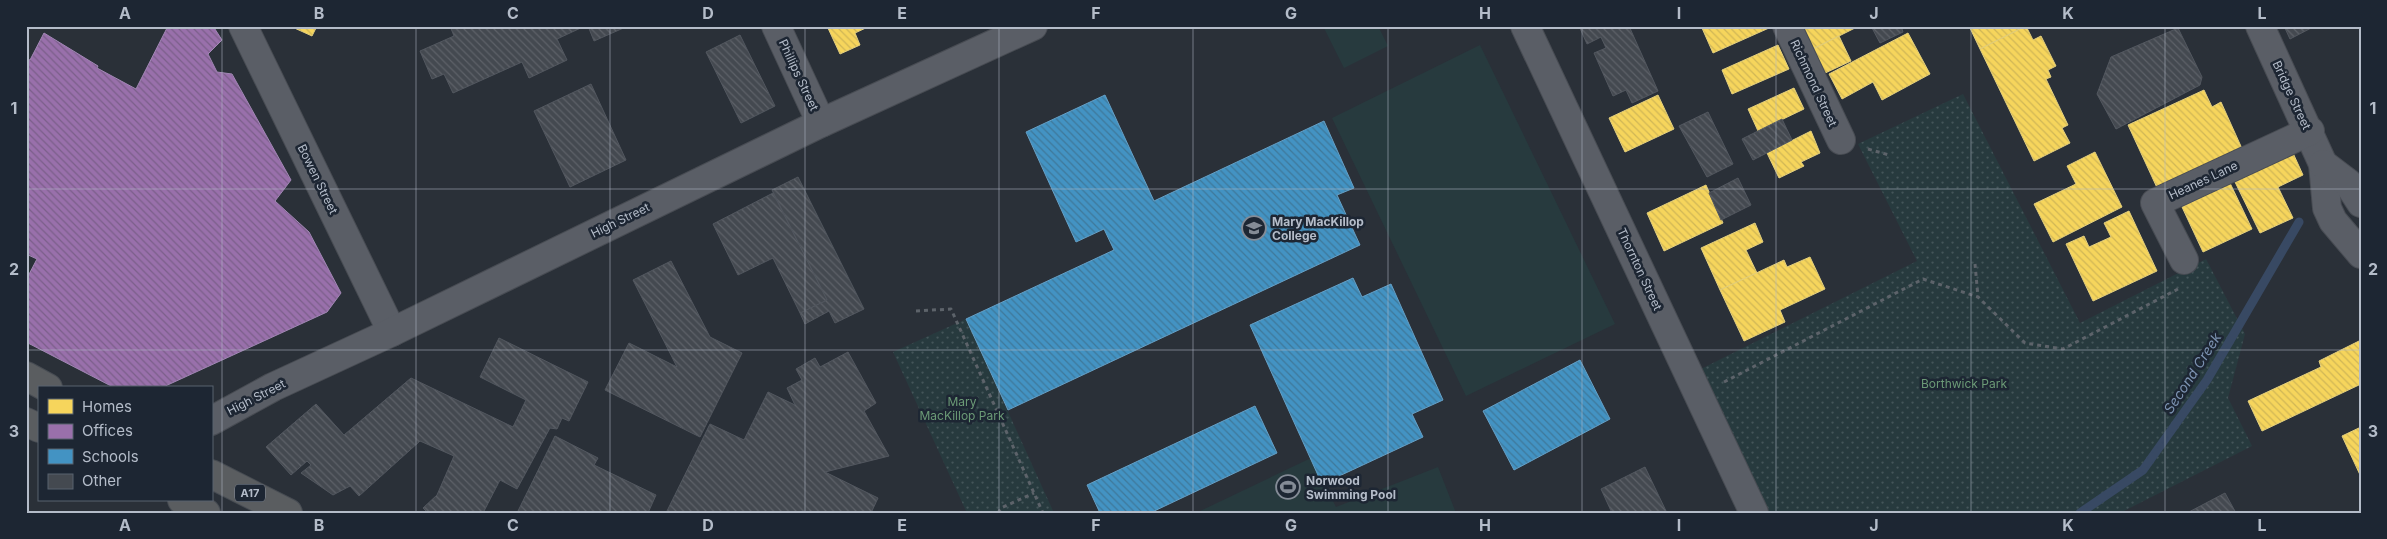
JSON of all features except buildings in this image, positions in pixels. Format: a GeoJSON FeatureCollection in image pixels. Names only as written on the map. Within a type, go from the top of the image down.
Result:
{"type":"FeatureCollection","features":[{"type":"Feature","properties":{"kind":"highway"},"geometry":{"type":"LineString","coordinates":[[26,376],[44,386]]}},
{"type":"Feature","properties":{"kind":"highway"},"geometry":{"type":"LineString","coordinates":[[26,422],[38,428]]}},
{"type":"Feature","properties":{"kind":"highway","name":"A17"},"geometry":{"type":"LineString","coordinates":[[212,475],[288,513]]}},
{"type":"Feature","properties":{"kind":"highway"},"geometry":{"type":"LineString","coordinates":[[186,502],[206,513]]}},
{"type":"Feature","properties":{"kind":"street","name":"Bowen Street"},"geometry":{"type":"LineString","coordinates":[[243,26],[392,332]]}},
{"type":"Feature","properties":{"kind":"street","name":"Phillips Street"},"geometry":{"type":"LineString","coordinates":[[776,26],[821,123]]}},
{"type":"Feature","properties":{"kind":"street","name":"High Street"},"geometry":{"type":"LineString","coordinates":[[212,420],[273,387],[392,332],[821,123],[1033,26]]}},
{"type":"Feature","properties":{"kind":"street","name":"Thornton Street"},"geometry":{"type":"LineString","coordinates":[[1525,26],[1754,513]]}},
{"type":"Feature","properties":{"kind":"street","name":"Richmond Street"},"geometry":{"type":"LineString","coordinates":[[1787,26],[1841,140]]}},
{"type":"Feature","properties":{"kind":"street","name":"Bridge Street"},"geometry":{"type":"LineString","coordinates":[[2260,26],[2323,164],[2327,208],[2333,221],[2361,254]]}},
{"type":"Feature","properties":{"kind":"street","name":"Heanes Lane"},"geometry":{"type":"LineString","coordinates":[[2184,260],[2155,203],[2310,132]]}},
{"type":"Feature","properties":{"kind":"street"},"geometry":{"type":"LineString","coordinates":[[2323,164],[2348,183],[2361,203]]}},
{"type":"Feature","properties":{"kind":"path"},"geometry":{"type":"LineString","coordinates":[[1699,395],[1923,279],[1978,298],[2025,344],[2063,350],[2188,284],[2184,260]]}},
{"type":"Feature","properties":{"kind":"path"},"geometry":{"type":"LineString","coordinates":[[1975,264],[1978,298]]}},
{"type":"Feature","properties":{"kind":"path"},"geometry":{"type":"LineString","coordinates":[[916,311],[951,309],[1043,513]]}},
{"type":"Feature","properties":{"kind":"path"},"geometry":{"type":"LineString","coordinates":[[998,513],[1001,508],[1034,493]]}},
{"type":"Feature","properties":{"kind":"green space"},"geometry":{"type":"Polygon","coordinates":[[[1323,26],[1378,26],[1388,46],[1344,68],[1323,26]]]}},
{"type":"Feature","properties":{"kind":"green space"},"geometry":{"type":"Polygon","coordinates":[[[1480,45],[1615,324],[1466,396],[1332,118],[1480,45]]]}},
{"type":"Feature","properties":{"kind":"green space","name":"Borthwick Park"},"geometry":{"type":"Polygon","coordinates":[[[1963,94],[2080,323],[2206,259],[2245,334],[2228,398],[2252,446],[2120,513],[1767,513],[1697,371],[1917,261],[1858,144],[1963,94]]]}},
{"type":"Feature","properties":{"kind":"green space","name":"Mary MacKillop Park"},"geometry":{"type":"Polygon","coordinates":[[[966,319],[1054,513],[967,513],[893,352],[966,319]]]}},
{"type":"Feature","properties":{"kind":"green space","name":"Norwood Swimming Pool"},"geometry":{"type":"Polygon","coordinates":[[[1311,458],[1336,507],[1438,467],[1456,513],[1196,513],[1311,458]]]}},
{"type":"Feature","properties":{"kind":"waterway","name":"Second Creek"},"geometry":{"type":"LineString","coordinates":[[2080,513],[2143,470],[2207,380],[2299,222]]}},
{"type":"Feature","properties":{"kind":"place","name":"Mary MacKillop College"},"geometry":{"type":"Point","coordinates":[1254,228]}},
{"type":"Feature","properties":{"kind":"place","name":"Norwood Swimming Pool"},"geometry":{"type":"Point","coordinates":[1288,487]}}]}
